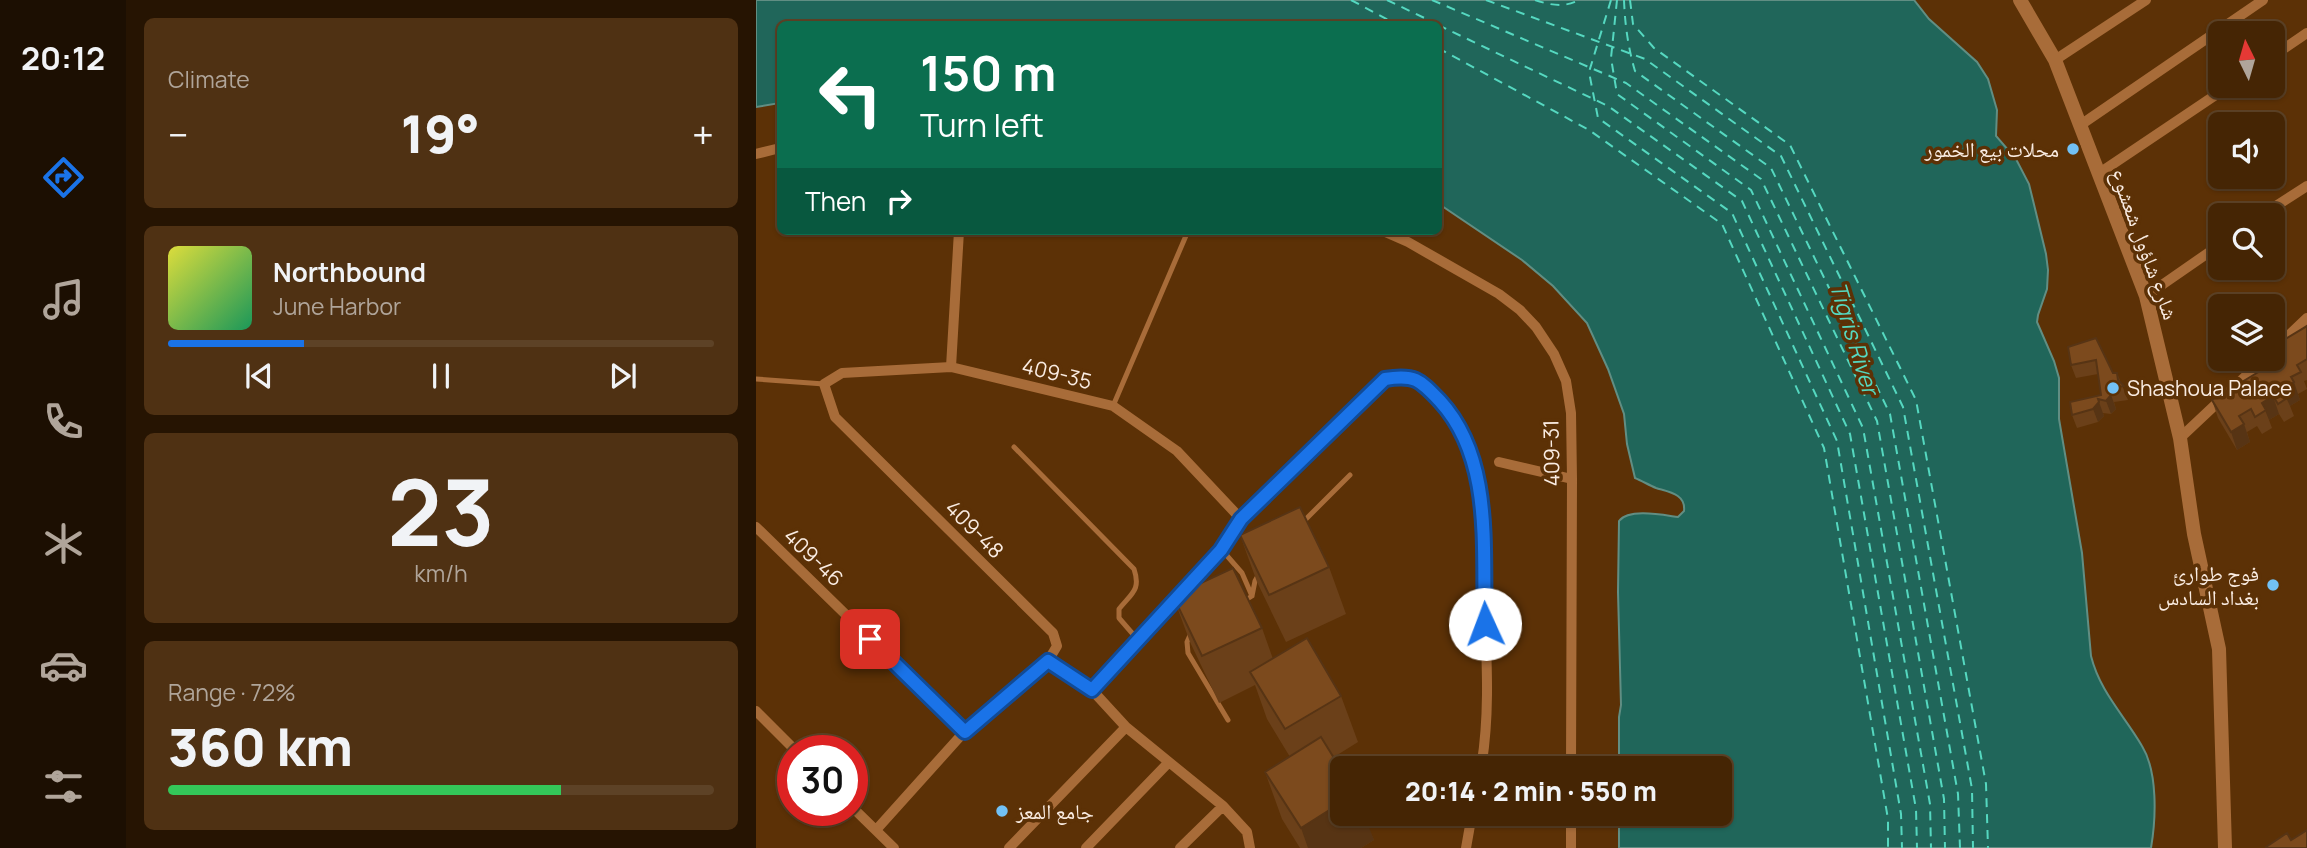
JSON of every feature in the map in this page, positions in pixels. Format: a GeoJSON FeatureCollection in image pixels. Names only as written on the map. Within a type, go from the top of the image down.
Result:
{"type":"FeatureCollection","features":[{"type":"Feature","properties":{"kind":"street","name":"شارع شاؤول شعشوع"},"geometry":{"type":"LineString","coordinates":[[2020,0],[2055,60],[2146,296],[2180,438],[2194,534],[2218,649],[2225,848]]}},
{"type":"Feature","properties":{"kind":"street"},"geometry":{"type":"LineString","coordinates":[[2055,60],[2146,0]]}},
{"type":"Feature","properties":{"kind":"street"},"geometry":{"type":"LineString","coordinates":[[2079,126],[2263,0]]}},
{"type":"Feature","properties":{"kind":"street"},"geometry":{"type":"LineString","coordinates":[[2286,47],[2307,33]]}},
{"type":"Feature","properties":{"kind":"street"},"geometry":{"type":"LineString","coordinates":[[2098,174],[2211,98]]}},
{"type":"Feature","properties":{"kind":"street"},"geometry":{"type":"LineString","coordinates":[[756,155],[777,149]]}},
{"type":"Feature","properties":{"kind":"street"},"geometry":{"type":"LineString","coordinates":[[2281,203],[2307,186]]}},
{"type":"Feature","properties":{"kind":"street"},"geometry":{"type":"LineString","coordinates":[[951,367],[959,235]]}},
{"type":"Feature","properties":{"kind":"street","name":"409-31"},"geometry":{"type":"LineString","coordinates":[[1390,235],[1499,294],[1536,327],[1554,354],[1566,381],[1572,479],[1571,756]]}},
{"type":"Feature","properties":{"kind":"street"},"geometry":{"type":"LineString","coordinates":[[2146,296],[2208,253]]}},
{"type":"Feature","properties":{"kind":"street"},"geometry":{"type":"LineString","coordinates":[[2285,339],[2307,318]]}},
{"type":"Feature","properties":{"kind":"street","name":"409-35"},"geometry":{"type":"LineString","coordinates":[[824,384],[842,373],[951,367],[1113,406],[1178,451],[1241,519]]}},
{"type":"Feature","properties":{"kind":"street"},"geometry":{"type":"LineString","coordinates":[[2180,438],[2251,371]]}},
{"type":"Feature","properties":{"kind":"street"},"geometry":{"type":"LineString","coordinates":[[1092,690],[1221,550],[1241,519],[1385,379],[1402,376],[1421,381],[1450,412],[1461,429],[1477,474],[1482,519],[1488,692],[1482,756]]}},
{"type":"Feature","properties":{"kind":"street","name":"409-48"},"geometry":{"type":"LineString","coordinates":[[824,384],[835,417],[1053,633],[1057,646],[1048,661]]}},
{"type":"Feature","properties":{"kind":"street"},"geometry":{"type":"LineString","coordinates":[[1499,462],[1572,479]]}},
{"type":"Feature","properties":{"kind":"street","name":"409-46"},"geometry":{"type":"LineString","coordinates":[[756,527],[965,732]]}},
{"type":"Feature","properties":{"kind":"street"},"geometry":{"type":"LineString","coordinates":[[876,830],[965,732],[1048,661],[1092,690],[1126,727],[1223,806],[1247,832],[1250,848]]}},
{"type":"Feature","properties":{"kind":"street"},"geometry":{"type":"LineString","coordinates":[[756,711],[780,735]]}},
{"type":"Feature","properties":{"kind":"street"},"geometry":{"type":"LineString","coordinates":[[1009,848],[1126,727]]}},
{"type":"Feature","properties":{"kind":"street"},"geometry":{"type":"LineString","coordinates":[[1086,848],[1169,762]]}},
{"type":"Feature","properties":{"kind":"street"},"geometry":{"type":"LineString","coordinates":[[1180,848],[1223,806]]}},
{"type":"Feature","properties":{"kind":"street"},"geometry":{"type":"LineString","coordinates":[[868,822],[894,848]]}},
{"type":"Feature","properties":{"kind":"street"},"geometry":{"type":"LineString","coordinates":[[1466,848],[1470,826]]}},
{"type":"Feature","properties":{"kind":"street"},"geometry":{"type":"LineString","coordinates":[[1571,826],[1571,848]]}},
{"type":"Feature","properties":{"kind":"lane"},"geometry":{"type":"LineString","coordinates":[[1113,406],[1186,235]]}},
{"type":"Feature","properties":{"kind":"lane"},"geometry":{"type":"LineString","coordinates":[[756,379],[824,384]]}},
{"type":"Feature","properties":{"kind":"lane"},"geometry":{"type":"LineString","coordinates":[[1014,447],[1134,569],[1138,580],[1137,587],[1119,609],[1119,618],[1138,640]]}},
{"type":"Feature","properties":{"kind":"lane"},"geometry":{"type":"LineString","coordinates":[[1292,533],[1350,475]]}},
{"type":"Feature","properties":{"kind":"lane"},"geometry":{"type":"LineString","coordinates":[[1221,550],[1242,573],[1252,596]]}},
{"type":"Feature","properties":{"kind":"lane"},"geometry":{"type":"LineString","coordinates":[[1242,602],[1252,596],[1255,581],[1261,571]]}},
{"type":"Feature","properties":{"kind":"lane"},"geometry":{"type":"LineString","coordinates":[[1202,627],[1192,633],[1188,642],[1188,653],[1228,720]]}},
{"type":"Feature","properties":{"kind":"water","name":"Tigris River"},"geometry":{"type":"Polygon","coordinates":[[[756,0],[1914,0],[1929,19],[1977,62],[1988,79],[1997,110],[1996,136],[2016,159],[2029,184],[2048,270],[2047,289],[2037,322],[2059,378],[2059,419],[2082,553],[2091,656],[2100,681],[2142,746],[2151,769],[2154,823],[2151,848],[1619,848],[1619,826],[1732,826],[1732,756],[1619,756],[1619,521],[1638,513],[1678,517],[1684,511],[1684,505],[1676,495],[1635,478],[1627,444],[1624,414],[1608,369],[1587,323],[1553,286],[1522,260],[1442,206],[1442,21],[777,21],[777,104],[756,107],[756,0]]]}},
{"type":"Feature","properties":{"kind":"building"},"geometry":{"type":"Polygon","coordinates":[[[2307,326],[2307,359],[2297,365],[2301,372],[2291,377],[2294,382],[2282,389],[2287,398],[2278,404],[2273,396],[2262,403],[2266,410],[2255,417],[2251,409],[2239,416],[2244,424],[2231,432],[2212,400],[2260,371],[2285,371],[2285,339],[2307,326]]]}},
{"type":"Feature","properties":{"kind":"building"},"geometry":{"type":"Polygon","coordinates":[[[2096,338],[2113,373],[2117,373],[2118,380],[2124,386],[2109,389],[2111,395],[2106,401],[2098,399],[2099,402],[2093,409],[2072,415],[2070,402],[2101,395],[2096,360],[2071,365],[2068,347],[2096,338]]]}},
{"type":"Feature","properties":{"kind":"building"},"geometry":{"type":"Polygon","coordinates":[[[1300,507],[1329,567],[1269,595],[1240,535],[1300,507]]]}},
{"type":"Feature","properties":{"kind":"building"},"geometry":{"type":"Polygon","coordinates":[[[1233,568],[1262,628],[1202,656],[1173,596],[1233,568]]]}},
{"type":"Feature","properties":{"kind":"building"},"geometry":{"type":"Polygon","coordinates":[[[1307,638],[1341,696],[1285,729],[1250,672],[1307,638]]]}},
{"type":"Feature","properties":{"kind":"building"},"geometry":{"type":"Polygon","coordinates":[[[1321,737],[1333,756],[1330,756],[1330,810],[1301,828],[1265,772],[1321,737]]]}},
{"type":"Feature","properties":{"kind":"building"},"geometry":{"type":"Polygon","coordinates":[[[2307,830],[2307,848],[2266,848],[2287,833],[2291,840],[2307,830]]]}},
{"type":"Feature","properties":{"kind":"ferry route"},"geometry":{"type":"LineString","coordinates":[[1351,0],[1390,21]]}},
{"type":"Feature","properties":{"kind":"ferry route"},"geometry":{"type":"LineString","coordinates":[[1387,0],[1431,21]]}},
{"type":"Feature","properties":{"kind":"ferry route"},"geometry":{"type":"LineString","coordinates":[[1432,0],[1626,83],[1761,179],[1877,421],[1944,799],[1945,848]]}},
{"type":"Feature","properties":{"kind":"ferry route"},"geometry":{"type":"LineString","coordinates":[[1486,0],[1645,59],[1781,156],[1903,407],[1972,789],[1973,848]]}},
{"type":"Feature","properties":{"kind":"ferry route"},"geometry":{"type":"LineString","coordinates":[[1535,0],[1557,5],[1579,0]]}},
{"type":"Feature","properties":{"kind":"ferry route"},"geometry":{"type":"LineString","coordinates":[[1611,0],[1589,72],[1598,118],[1732,213],[1837,441],[1901,814],[1902,848]]}},
{"type":"Feature","properties":{"kind":"ferry route"},"geometry":{"type":"LineString","coordinates":[[1617,0],[1611,58],[1617,94],[1751,190],[1863,428],[1930,804],[1931,848]]}},
{"type":"Feature","properties":{"kind":"ferry route"},"geometry":{"type":"LineString","coordinates":[[1624,0],[1627,36],[1635,71],[1771,168],[1890,414],[1958,794],[1960,848]]}},
{"type":"Feature","properties":{"kind":"ferry route"},"geometry":{"type":"LineString","coordinates":[[1630,0],[1633,24],[1654,48],[1790,145],[1916,400],[1986,784],[1988,848]]}},
{"type":"Feature","properties":{"kind":"ferry route"},"geometry":{"type":"LineString","coordinates":[[1442,27],[1608,106],[1742,201],[1850,434],[1916,809],[1917,848]]}},
{"type":"Feature","properties":{"kind":"ferry route"},"geometry":{"type":"LineString","coordinates":[[1442,50],[1589,130],[1722,224],[1824,448],[1888,819],[1888,848]]}},
{"type":"Feature","properties":{"kind":"place","name":"محلات بيع الخمور"},"geometry":{"type":"Point","coordinates":[2073,149]}},
{"type":"Feature","properties":{"kind":"place","name":"Shashoua Palace"},"geometry":{"type":"Point","coordinates":[2113,388]}},
{"type":"Feature","properties":{"kind":"place","name":"فوج طوارئ بغداد السادس"},"geometry":{"type":"Point","coordinates":[2273,585]}},
{"type":"Feature","properties":{"kind":"place","name":"جامع المعز"},"geometry":{"type":"Point","coordinates":[1002,811]}},
{"type":"Feature","properties":{"kind":"route"},"geometry":{"type":"LineString","coordinates":[[870,639],[965,732],[1048,661],[1092,690],[1221,550],[1241,519],[1385,379],[1402,376],[1421,381],[1450,412],[1473,457],[1482,519],[1485,624]]}}]}
